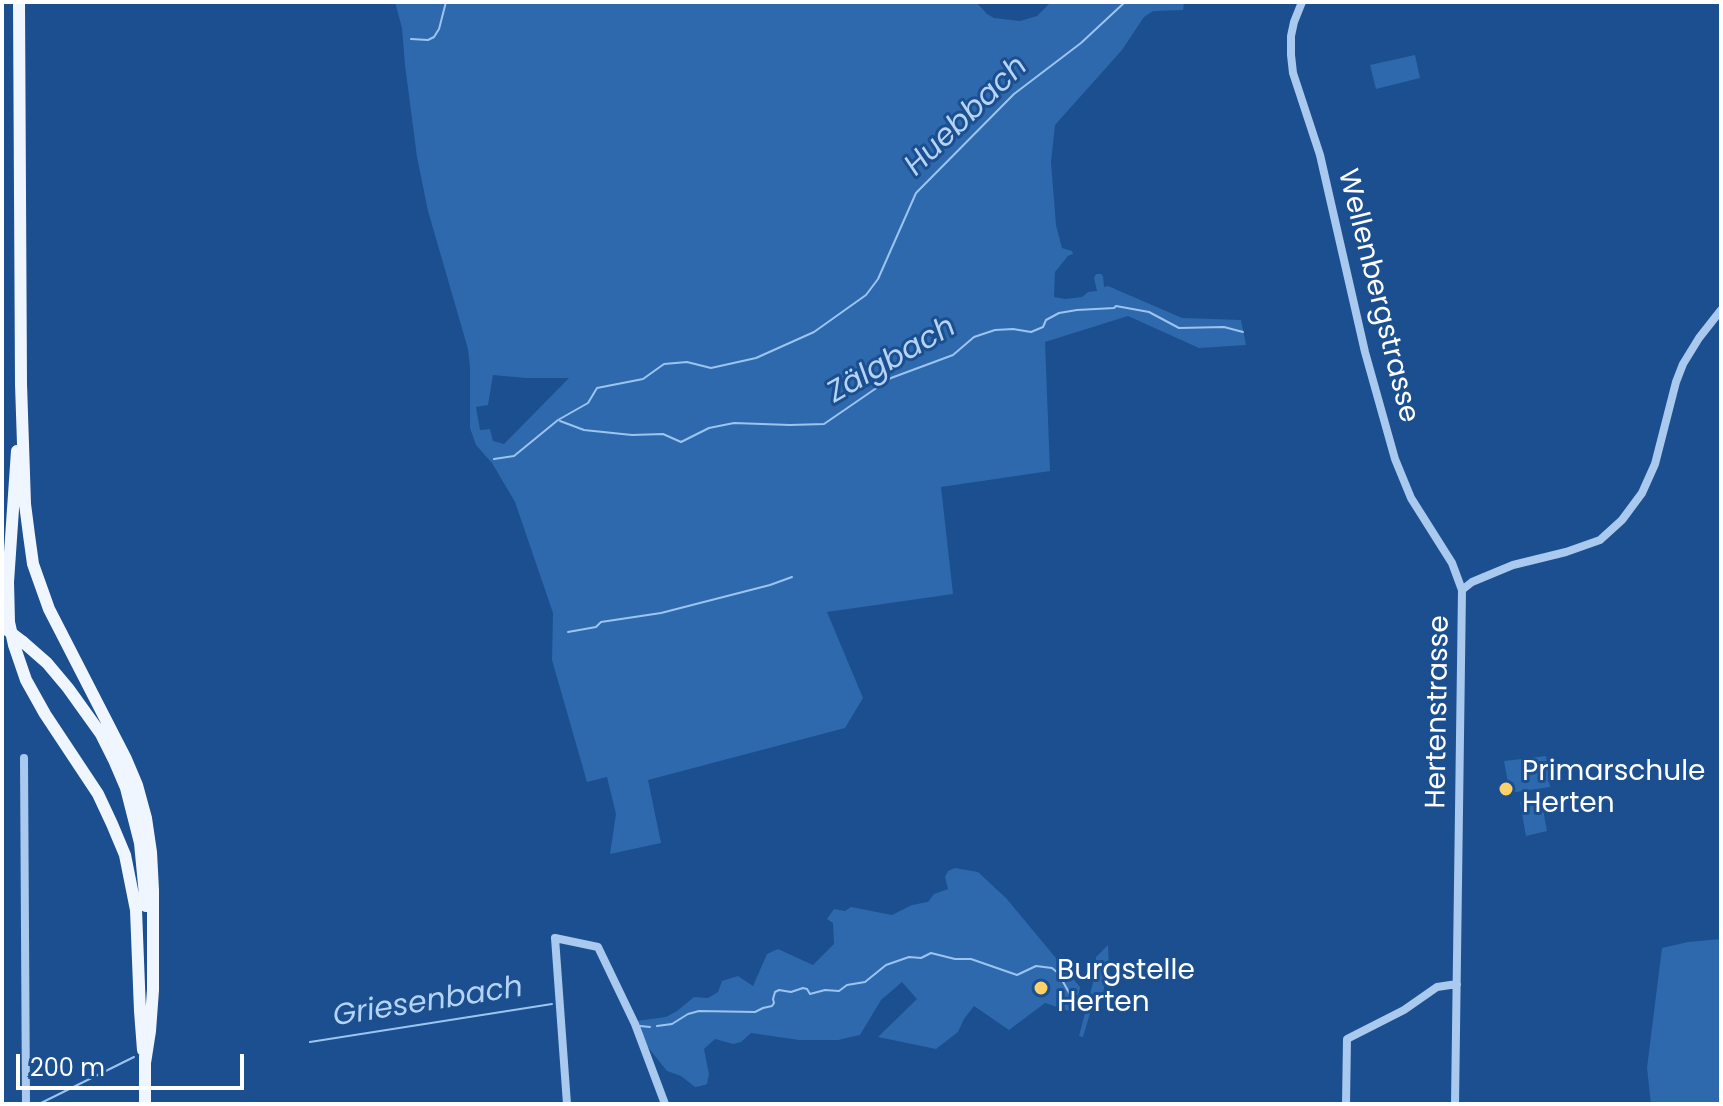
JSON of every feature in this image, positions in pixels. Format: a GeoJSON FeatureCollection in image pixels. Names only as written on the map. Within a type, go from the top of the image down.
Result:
{"type":"FeatureCollection","features":[{"type":"Feature","properties":{"kind":"main road"},"geometry":{"type":"LineString","coordinates":[[19,2],[21,384],[25,504],[33,564],[49,609],[126,759],[146,818],[153,890],[153,990],[145,1063]]}},
{"type":"Feature","properties":{"kind":"main road"},"geometry":{"type":"LineString","coordinates":[[21,384],[8,582],[9,622],[26,680],[98,794],[125,855],[136,910],[145,1063]]}},
{"type":"Feature","properties":{"kind":"main road"},"geometry":{"type":"LineString","coordinates":[[2,626],[47,663],[101,734],[126,788],[134,814],[146,907],[145,1104]]}},
{"type":"Feature","properties":{"kind":"street","name":"Wellenbergstrasse"},"geometry":{"type":"LineString","coordinates":[[1302,2],[1291,36],[1293,73],[1320,155],[1365,352],[1395,459],[1411,498],[1452,563],[1462,590]]}},
{"type":"Feature","properties":{"kind":"street","name":"Hertenstrasse"},"geometry":{"type":"LineString","coordinates":[[1455,1104],[1462,590],[1472,582],[1513,565],[1600,540],[1622,520],[1642,493],[1655,464],[1683,364],[1721,310]]}},
{"type":"Feature","properties":{"kind":"street"},"geometry":{"type":"LineString","coordinates":[[24,758],[26,1104]]}},
{"type":"Feature","properties":{"kind":"street"},"geometry":{"type":"LineString","coordinates":[[567,1104],[555,938],[598,947],[638,1033],[665,1104]]}},
{"type":"Feature","properties":{"kind":"street"},"geometry":{"type":"LineString","coordinates":[[1346,1104],[1347,1039],[1404,1010],[1437,987],[1457,984]]}},
{"type":"Feature","properties":{"kind":"shaded area"},"geometry":{"type":"Polygon","coordinates":[[[395,2],[976,2],[994,18],[1020,21],[1037,16],[1051,2],[1184,2],[1183,10],[1153,11],[1144,17],[1122,50],[1055,125],[1051,162],[1056,225],[1062,248],[1073,254],[1055,272],[1054,297],[1082,297],[1088,292],[1097,291],[1094,278],[1096,274],[1101,274],[1104,287],[1108,286],[1182,318],[1241,320],[1246,345],[1199,348],[1128,316],[1045,342],[1050,471],[941,487],[953,594],[827,612],[863,698],[845,728],[648,780],[661,843],[610,854],[616,814],[607,777],[587,782],[552,660],[553,613],[515,502],[492,463],[476,445],[470,428],[468,349],[428,211],[417,157],[402,28],[395,2]],[[493,375],[488,405],[476,407],[480,430],[490,429],[493,441],[504,444],[569,378],[493,375]]]}},
{"type":"Feature","properties":{"kind":"shaded area"},"geometry":{"type":"Polygon","coordinates":[[[1415,55],[1420,78],[1376,89],[1370,65],[1415,55]]]}},
{"type":"Feature","properties":{"kind":"shaded area"},"geometry":{"type":"Polygon","coordinates":[[[1546,756],[1550,787],[1510,793],[1504,761],[1546,756]]]}},
{"type":"Feature","properties":{"kind":"shaded area"},"geometry":{"type":"Polygon","coordinates":[[[1541,798],[1547,831],[1526,836],[1520,802],[1541,798]]]}},
{"type":"Feature","properties":{"kind":"shaded area"},"geometry":{"type":"Polygon","coordinates":[[[955,868],[978,872],[1006,898],[1080,987],[1075,1013],[1045,1003],[1009,1030],[974,1006],[958,1032],[936,1049],[878,1037],[917,999],[902,982],[881,1000],[860,1035],[838,1040],[799,1040],[751,1033],[741,1042],[733,1044],[715,1039],[704,1049],[709,1074],[707,1084],[695,1087],[681,1076],[667,1071],[647,1046],[636,1021],[666,1017],[694,997],[708,998],[718,992],[722,981],[738,976],[753,986],[767,954],[778,949],[813,965],[834,944],[833,923],[827,919],[834,909],[845,911],[851,907],[892,915],[912,905],[928,902],[934,894],[948,889],[945,877],[948,871],[955,868]]]}},
{"type":"Feature","properties":{"kind":"shaded area"},"geometry":{"type":"Polygon","coordinates":[[[1721,939],[1721,1104],[1651,1104],[1647,1068],[1662,948],[1721,939]]]}},
{"type":"Feature","properties":{"kind":"shaded area"},"geometry":{"type":"Polygon","coordinates":[[[1108,945],[1109,967],[1102,997],[1095,996],[1083,1037],[1079,1036],[1094,979],[1096,957],[1108,945]]]}},
{"type":"Feature","properties":{"kind":"waterway"},"geometry":{"type":"LineString","coordinates":[[411,39],[428,40],[434,37],[446,2]]}},
{"type":"Feature","properties":{"kind":"waterway","name":"Huebbach"},"geometry":{"type":"LineString","coordinates":[[494,459],[514,456],[558,420],[588,403],[597,388],[643,379],[664,364],[687,362],[711,368],[756,358],[814,332],[866,295],[878,279],[916,193],[1014,94],[1081,43],[1125,2]]}},
{"type":"Feature","properties":{"kind":"waterway","name":"Zälgbach"},"geometry":{"type":"LineString","coordinates":[[560,421],[584,430],[632,435],[663,434],[681,442],[709,428],[734,423],[824,424],[891,378],[953,355],[974,337],[995,330],[1031,332],[1043,327],[1046,320],[1059,313],[1077,310],[1116,306],[1149,312],[1179,328],[1224,327],[1243,332]]}},
{"type":"Feature","properties":{"kind":"waterway"},"geometry":{"type":"LineString","coordinates":[[568,632],[596,627],[601,622],[661,613],[792,577]]}},
{"type":"Feature","properties":{"kind":"waterway","name":"Griesenbach"},"geometry":{"type":"LineString","coordinates":[[657,1026],[672,1024],[699,1011],[755,1012],[772,1006],[775,992],[779,990],[791,992],[803,988],[810,994],[825,990],[839,991],[847,985],[865,982],[886,965],[931,953],[971,959],[1017,975],[1036,966],[1052,968],[1071,996]]}},
{"type":"Feature","properties":{"kind":"waterway","name":"Griesenbach"},"geometry":{"type":"LineString","coordinates":[[310,1042],[552,1004]]}},
{"type":"Feature","properties":{"kind":"waterway"},"geometry":{"type":"LineString","coordinates":[[640,1026],[650,1027]]}},
{"type":"Feature","properties":{"kind":"waterway","name":"Griesenbach"},"geometry":{"type":"LineString","coordinates":[[39,1104],[134,1057]]}},
{"type":"Feature","properties":{"kind":"place","name":"Primarschule Herten"},"geometry":{"type":"Point","coordinates":[1506,789]}},
{"type":"Feature","properties":{"kind":"place","name":"Burgstelle Herten"},"geometry":{"type":"Point","coordinates":[1041,988]}}]}
